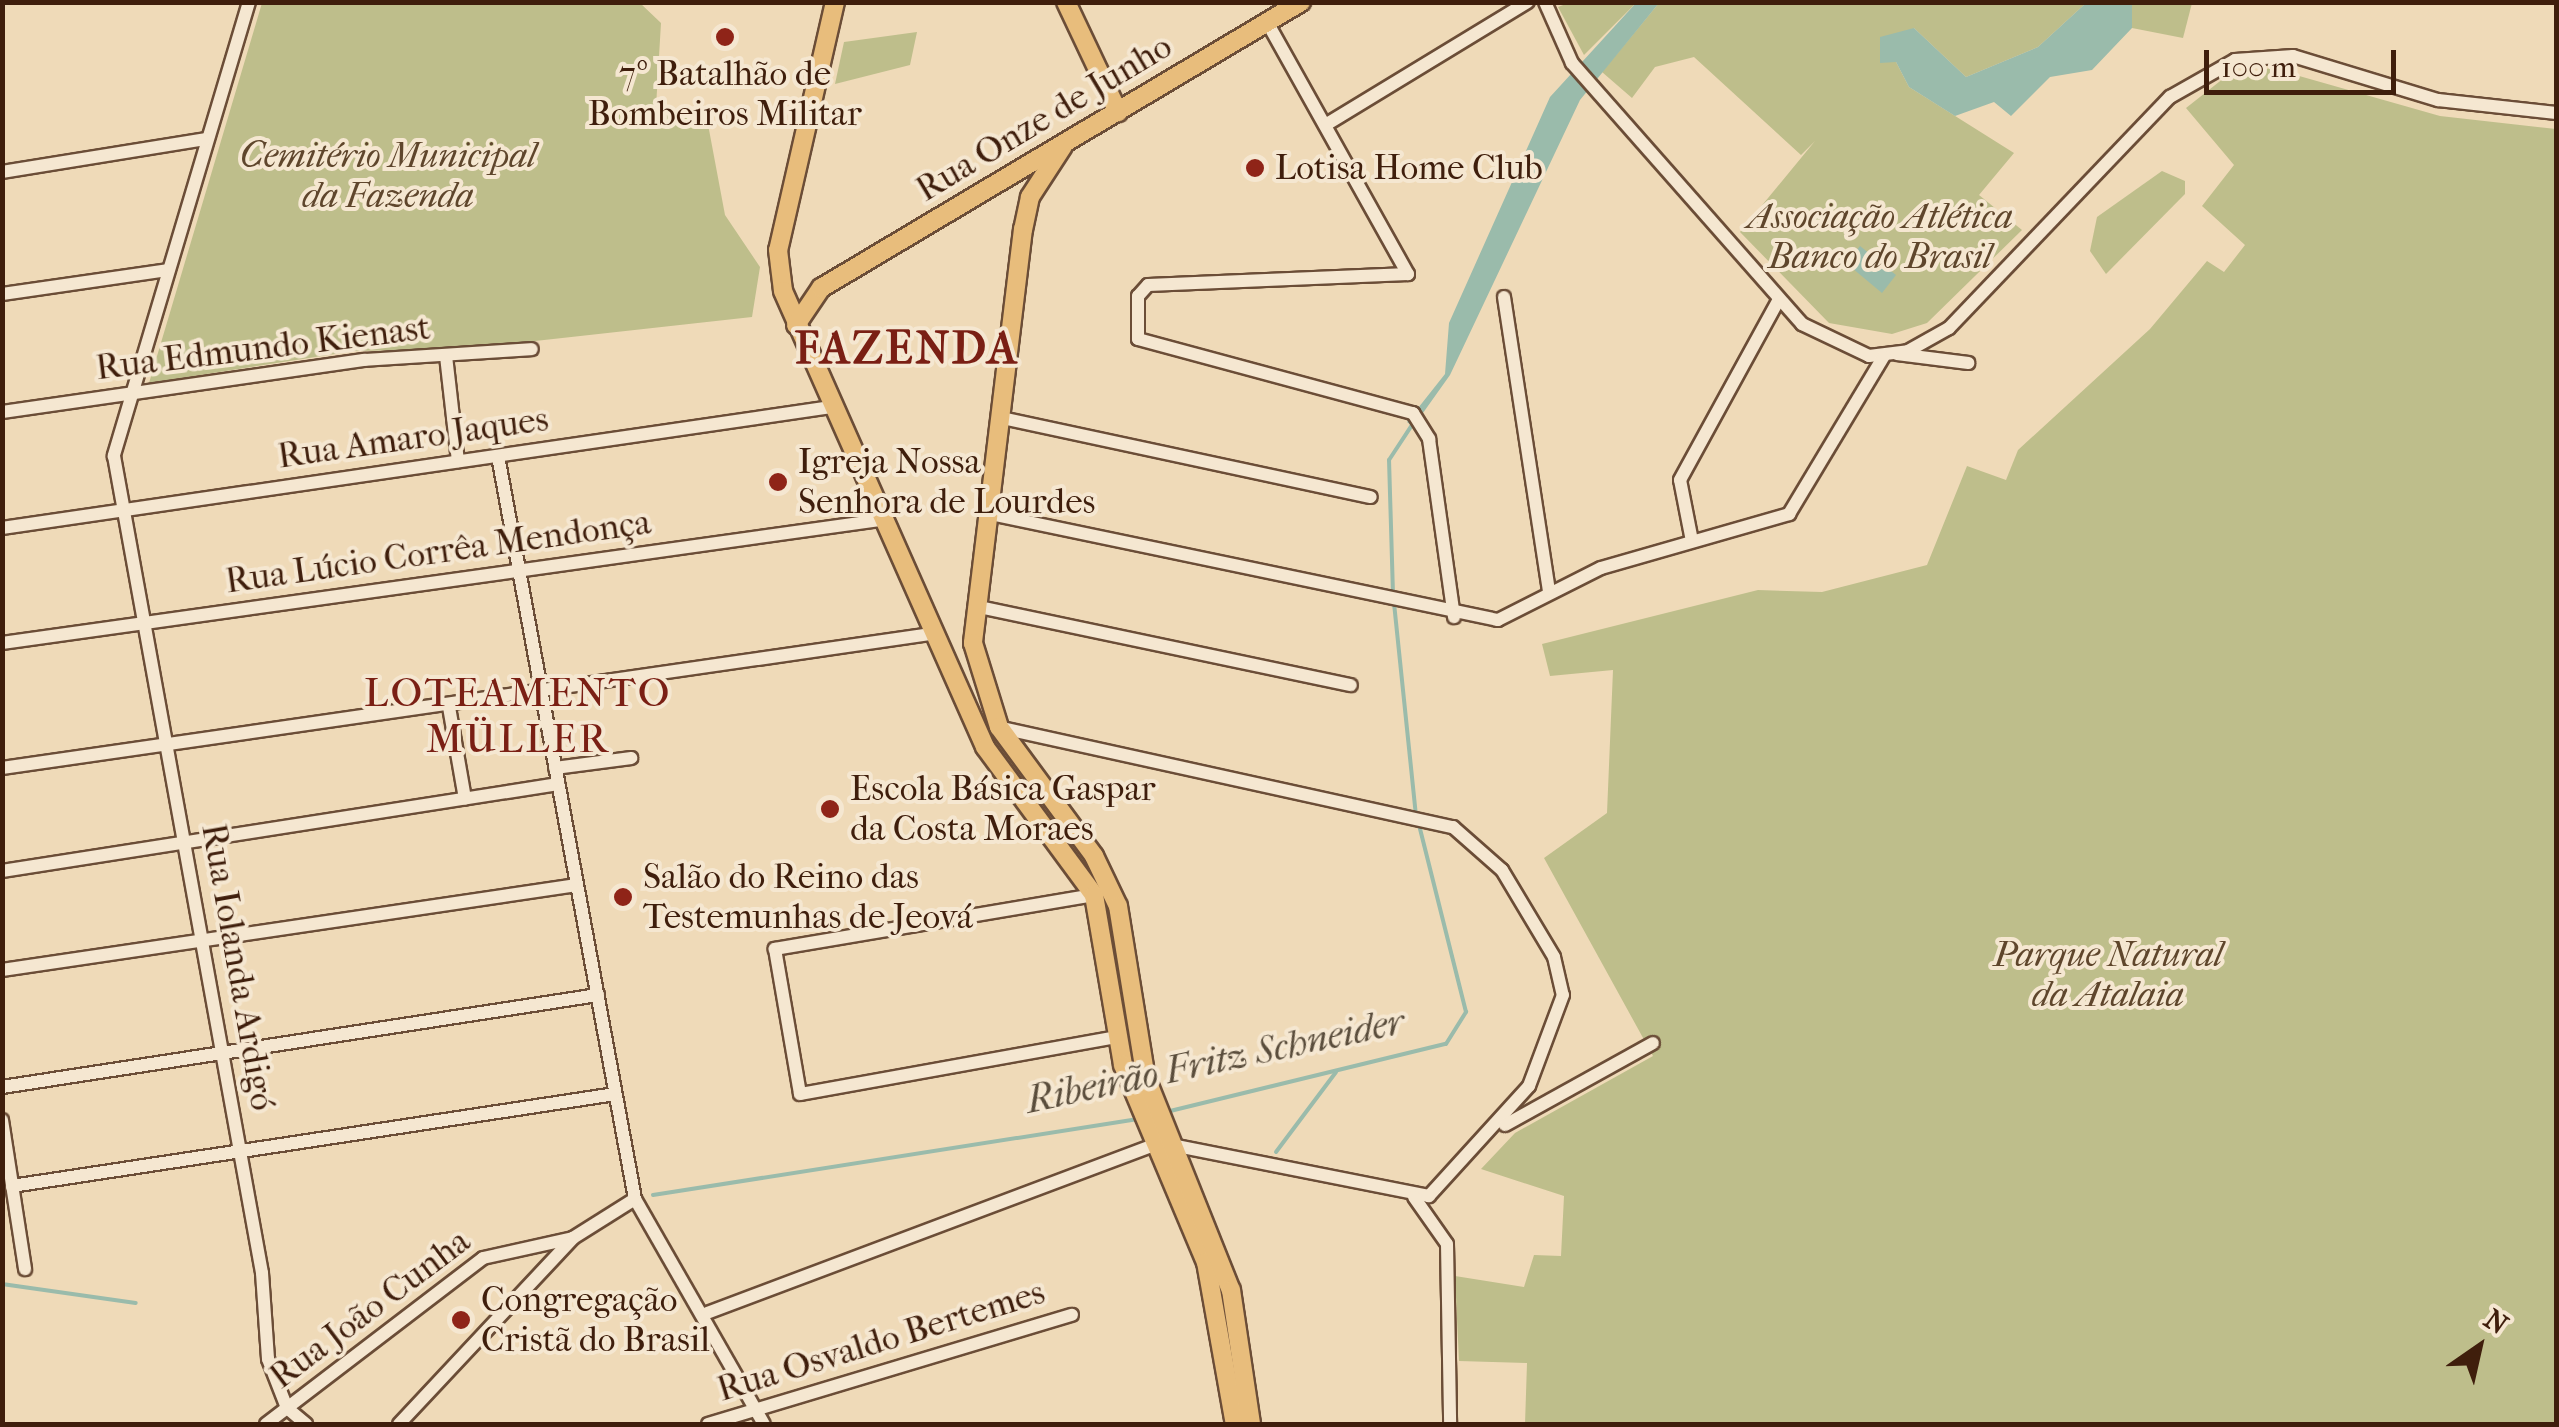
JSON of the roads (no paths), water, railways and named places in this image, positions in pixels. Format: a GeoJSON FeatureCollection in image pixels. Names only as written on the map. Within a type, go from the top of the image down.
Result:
{"type":"FeatureCollection","features":[{"type":"Feature","properties":{"kind":"main road"},"geometry":{"type":"LineString","coordinates":[[835,2],[778,250],[783,291],[934,640],[975,724],[1094,896],[1117,1037],[1206,1262],[1236,1424]]}},
{"type":"Feature","properties":{"kind":"main road"},"geometry":{"type":"LineString","coordinates":[[1066,2],[1118,112]]}},
{"type":"Feature","properties":{"kind":"main road","name":"Rua Onze de Junho"},"geometry":{"type":"LineString","coordinates":[[796,324],[821,288],[1301,2]]}},
{"type":"Feature","properties":{"kind":"main road"},"geometry":{"type":"LineString","coordinates":[[1063,146],[1030,197],[973,643],[999,727],[1112,887],[1145,1104]]}},
{"type":"Feature","properties":{"kind":"main road"},"geometry":{"type":"LineString","coordinates":[[1002,181],[1030,197]]}},
{"type":"Feature","properties":{"kind":"main road","name":"Rua Onze de Junho"},"geometry":{"type":"LineString","coordinates":[[783,291],[821,288]]}},
{"type":"Feature","properties":{"kind":"main road"},"geometry":{"type":"LineString","coordinates":[[934,640],[973,643]]}},
{"type":"Feature","properties":{"kind":"main road"},"geometry":{"type":"LineString","coordinates":[[1159,1138],[1231,1290],[1251,1424]]}},
{"type":"Feature","properties":{"kind":"street","name":"Rua Iolanda Ardigó"},"geometry":{"type":"LineString","coordinates":[[249,2],[205,139],[114,456],[187,840],[240,1149],[268,1359],[287,1408],[306,1424]]}},
{"type":"Feature","properties":{"kind":"street"},"geometry":{"type":"LineString","coordinates":[[1327,124],[1528,2]]}},
{"type":"Feature","properties":{"kind":"street"},"geometry":{"type":"LineString","coordinates":[[1545,2],[1572,63],[1779,300],[1824,342],[1891,355],[1968,363]]}},
{"type":"Feature","properties":{"kind":"street"},"geometry":{"type":"LineString","coordinates":[[1268,22],[1408,274],[1148,285],[1138,296],[1141,343],[1413,413],[1425,424],[1454,617]]}},
{"type":"Feature","properties":{"kind":"street"},"geometry":{"type":"LineString","coordinates":[[990,514],[1454,617],[1498,620],[1550,591],[1797,509],[1891,355],[1950,328],[2170,97],[2235,60],[2292,56],[2438,100],[2556,113]]}},
{"type":"Feature","properties":{"kind":"street"},"geometry":{"type":"LineString","coordinates":[[2,172],[205,139]]}},
{"type":"Feature","properties":{"kind":"street"},"geometry":{"type":"LineString","coordinates":[[2,294],[168,270]]}},
{"type":"Feature","properties":{"kind":"street"},"geometry":{"type":"LineString","coordinates":[[1504,297],[1550,591]]}},
{"type":"Feature","properties":{"kind":"street"},"geometry":{"type":"LineString","coordinates":[[1692,542],[1680,480],[1779,300]]}},
{"type":"Feature","properties":{"kind":"street","name":"Rua Edmundo Kienast"},"geometry":{"type":"LineString","coordinates":[[2,412],[132,392],[446,356],[532,350]]}},
{"type":"Feature","properties":{"kind":"street"},"geometry":{"type":"LineString","coordinates":[[446,356],[458,462]]}},
{"type":"Feature","properties":{"kind":"street","name":"Rua Amaro Jaques"},"geometry":{"type":"LineString","coordinates":[[2,528],[831,407]]}},
{"type":"Feature","properties":{"kind":"street"},"geometry":{"type":"LineString","coordinates":[[1002,418],[1372,497]]}},
{"type":"Feature","properties":{"kind":"street"},"geometry":{"type":"LineString","coordinates":[[498,456],[635,1199],[659,1253],[707,1313],[764,1424]]}},
{"type":"Feature","properties":{"kind":"street","name":"Rua Lúcio Corrêa Mendonça"},"geometry":{"type":"LineString","coordinates":[[2,643],[881,520]]}},
{"type":"Feature","properties":{"kind":"street"},"geometry":{"type":"LineString","coordinates":[[975,606],[1351,686]]}},
{"type":"Feature","properties":{"kind":"street"},"geometry":{"type":"LineString","coordinates":[[2,768],[934,640]]}},
{"type":"Feature","properties":{"kind":"street"},"geometry":{"type":"LineString","coordinates":[[449,707],[464,799]]}},
{"type":"Feature","properties":{"kind":"street"},"geometry":{"type":"LineString","coordinates":[[707,1313],[1159,1138],[1414,1197],[1434,1192],[1494,1131],[1550,1040],[1562,978],[1484,848],[1428,822],[975,724]]}},
{"type":"Feature","properties":{"kind":"street"},"geometry":{"type":"LineString","coordinates":[[555,768],[632,758]]}},
{"type":"Feature","properties":{"kind":"street"},"geometry":{"type":"LineString","coordinates":[[2,871],[558,784]]}},
{"type":"Feature","properties":{"kind":"street"},"geometry":{"type":"LineString","coordinates":[[2,970],[577,885]]}},
{"type":"Feature","properties":{"kind":"street"},"geometry":{"type":"LineString","coordinates":[[1094,896],[776,949],[800,1094],[1117,1037]]}},
{"type":"Feature","properties":{"kind":"street"},"geometry":{"type":"LineString","coordinates":[[2,1087],[598,995]]}},
{"type":"Feature","properties":{"kind":"street"},"geometry":{"type":"LineString","coordinates":[[1494,1131],[1653,1043]]}},
{"type":"Feature","properties":{"kind":"street"},"geometry":{"type":"LineString","coordinates":[[12,1186],[616,1094]]}},
{"type":"Feature","properties":{"kind":"street"},"geometry":{"type":"LineString","coordinates":[[2,1120],[24,1269]]}},
{"type":"Feature","properties":{"kind":"street"},"geometry":{"type":"LineString","coordinates":[[1414,1197],[1447,1244],[1450,1424]]}},
{"type":"Feature","properties":{"kind":"street"},"geometry":{"type":"LineString","coordinates":[[399,1424],[572,1238],[635,1199]]}},
{"type":"Feature","properties":{"kind":"street","name":"Rua João Cunha"},"geometry":{"type":"LineString","coordinates":[[266,1424],[482,1258],[572,1238]]}},
{"type":"Feature","properties":{"kind":"street","name":"Rua Osvaldo Bertemes"},"geometry":{"type":"LineString","coordinates":[[708,1424],[1072,1315]]}},
{"type":"Feature","properties":{"kind":"waterway","name":"Ribeirão Fritz Schneider"},"geometry":{"type":"LineString","coordinates":[[1393,594],[1389,460],[1414,422]]}},
{"type":"Feature","properties":{"kind":"waterway","name":"Ribeirão Fritz Schneider"},"geometry":{"type":"LineString","coordinates":[[1394,603],[1416,816]]}},
{"type":"Feature","properties":{"kind":"waterway"},"geometry":{"type":"LineString","coordinates":[[1166,1112],[1446,1044],[1466,1012],[1419,825]]}},
{"type":"Feature","properties":{"kind":"waterway"},"geometry":{"type":"LineString","coordinates":[[1276,1152],[1336,1072]]}},
{"type":"Feature","properties":{"kind":"waterway","name":"Ribeirão Fritz Schneider"},"geometry":{"type":"LineString","coordinates":[[653,1195],[1138,1119]]}},
{"type":"Feature","properties":{"kind":"waterway","name":"Ribeirão Fritz Schneider"},"geometry":{"type":"LineString","coordinates":[[2,1284],[136,1303]]}},
{"type":"Feature","properties":{"kind":"place","name":"7º Batalhão de Bombeiros Militar"},"geometry":{"type":"Point","coordinates":[725,37]}},
{"type":"Feature","properties":{"kind":"place","name":"Lotisa Home Club"},"geometry":{"type":"Point","coordinates":[1255,168]}},
{"type":"Feature","properties":{"kind":"place","name":"Igreja Nossa Senhora de Lourdes"},"geometry":{"type":"Point","coordinates":[778,482]}},
{"type":"Feature","properties":{"kind":"place","name":"Escola Básica Gaspar da Costa Moraes"},"geometry":{"type":"Point","coordinates":[830,809]}},
{"type":"Feature","properties":{"kind":"place","name":"Salão do Reino das Testemunhas de Jeová"},"geometry":{"type":"Point","coordinates":[623,897]}},
{"type":"Feature","properties":{"kind":"place","name":"Congregação Cristã do Brasil"},"geometry":{"type":"Point","coordinates":[461,1320]}},
{"type":"Feature","properties":{"kind":"district","name":"FAZENDA"},"geometry":{"type":"Point","coordinates":[907,349]}},
{"type":"Feature","properties":{"kind":"district","name":"LOTEAMENTO MÜLLER"},"geometry":{"type":"Point","coordinates":[518,716]}},
{"type":"Feature","properties":{"kind":"park label","name":"Cemitério Municipal da Fazenda"},"geometry":{"type":"Point","coordinates":[388,176]}},
{"type":"Feature","properties":{"kind":"park label","name":"Associação Atlética Banco do Brasil"},"geometry":{"type":"Point","coordinates":[1880,237]}},
{"type":"Feature","properties":{"kind":"park label","name":"Parque Natural da Atalaia"},"geometry":{"type":"Point","coordinates":[2108,975]}}]}
